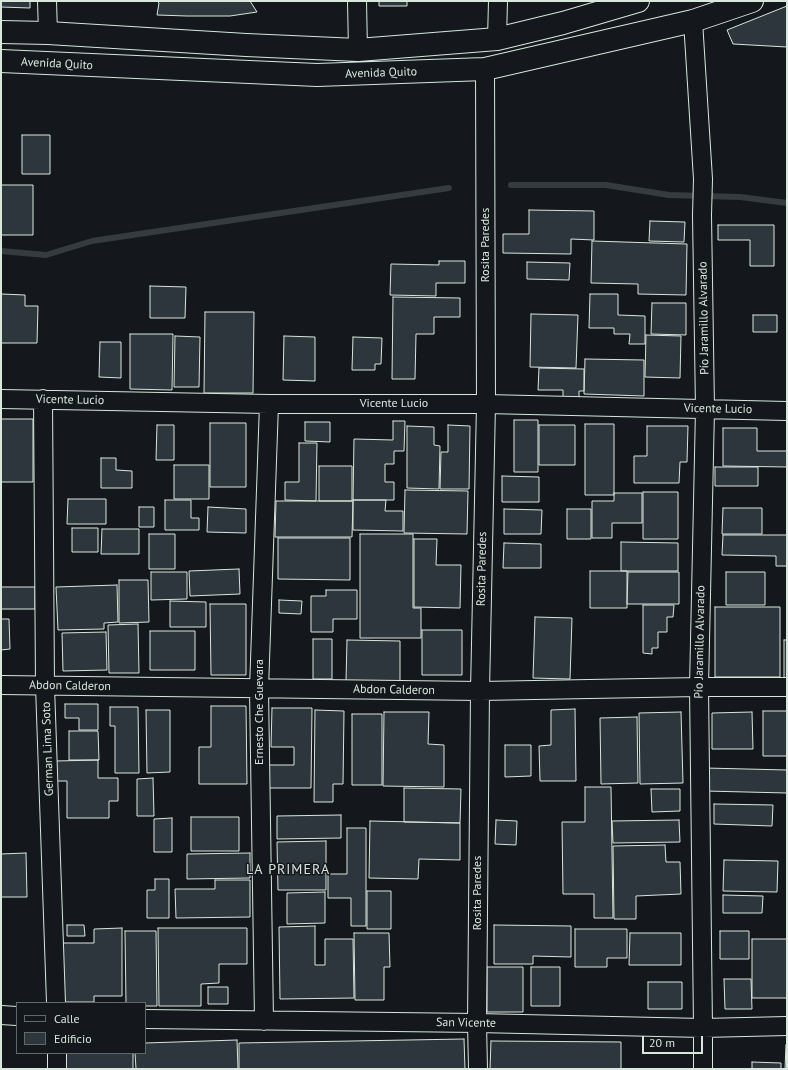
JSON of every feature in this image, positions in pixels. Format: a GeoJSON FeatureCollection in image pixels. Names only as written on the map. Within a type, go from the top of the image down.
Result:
{"type":"FeatureCollection","features":[{"type":"Feature","properties":{"kind":"highway","name":"Avenida Quito"},"geometry":{"type":"LineString","coordinates":[[1,32],[48,33],[238,45],[358,50],[497,39],[563,23],[638,1]]}},
{"type":"Feature","properties":{"kind":"highway","name":"Avenida Quito"},"geometry":{"type":"LineString","coordinates":[[1,61],[317,75],[485,69],[693,21],[752,1]]}},
{"type":"Feature","properties":{"kind":"street"},"geometry":{"type":"LineString","coordinates":[[47,1],[48,33]]}},
{"type":"Feature","properties":{"kind":"street"},"geometry":{"type":"LineString","coordinates":[[357,1],[358,50]]}},
{"type":"Feature","properties":{"kind":"street"},"geometry":{"type":"LineString","coordinates":[[497,39],[498,1]]}},
{"type":"Feature","properties":{"kind":"street","name":"Pío Jaramillo Alvarado"},"geometry":{"type":"LineString","coordinates":[[693,21],[703,179],[702,215],[705,409],[699,687],[703,1069]]}},
{"type":"Feature","properties":{"kind":"street","name":"Rosita Paredes"},"geometry":{"type":"LineString","coordinates":[[478,1069],[477,1023],[480,692],[486,404],[485,69]]}},
{"type":"Feature","properties":{"kind":"street","name":"Vicente Lucio"},"geometry":{"type":"LineString","coordinates":[[1,399],[269,404],[486,404],[787,411]]}},
{"type":"Feature","properties":{"kind":"street","name":"German Lima Soto"},"geometry":{"type":"LineString","coordinates":[[43,399],[46,686],[56,1002]]}},
{"type":"Feature","properties":{"kind":"street","name":"Ernesto Che Guevara"},"geometry":{"type":"LineString","coordinates":[[264,1021],[259,689],[269,404]]}},
{"type":"Feature","properties":{"kind":"street","name":"Abdon Calderon"},"geometry":{"type":"LineString","coordinates":[[1,685],[480,692],[699,687],[787,687]]}},
{"type":"Feature","properties":{"kind":"street"},"geometry":{"type":"LineString","coordinates":[[1,1015],[16,1016]]}},
{"type":"Feature","properties":{"kind":"street","name":"San Vicente"},"geometry":{"type":"LineString","coordinates":[[146,1019],[477,1023],[703,1028],[787,1026]]}},
{"type":"Feature","properties":{"kind":"street"},"geometry":{"type":"LineString","coordinates":[[57,1054],[57,1069]]}},
{"type":"Feature","properties":{"kind":"building"},"geometry":{"type":"Polygon","coordinates":[[[1,1],[30,1],[30,8],[1,7],[1,1]]]}},
{"type":"Feature","properties":{"kind":"building"},"geometry":{"type":"Polygon","coordinates":[[[157,1],[250,1],[257,12],[230,16],[157,15],[159,3],[157,1]]]}},
{"type":"Feature","properties":{"kind":"building"},"geometry":{"type":"Polygon","coordinates":[[[379,1],[407,1],[407,6],[379,6],[379,1]]]}},
{"type":"Feature","properties":{"kind":"building"},"geometry":{"type":"Polygon","coordinates":[[[787,6],[787,47],[733,44],[727,30],[787,6]]]}},
{"type":"Feature","properties":{"kind":"building"},"geometry":{"type":"Polygon","coordinates":[[[22,135],[50,135],[50,174],[22,174],[22,135]]]}},
{"type":"Feature","properties":{"kind":"building"},"geometry":{"type":"Polygon","coordinates":[[[1,185],[33,185],[33,235],[1,235],[1,185]]]}},
{"type":"Feature","properties":{"kind":"building"},"geometry":{"type":"Polygon","coordinates":[[[529,210],[594,211],[594,240],[571,239],[571,254],[503,253],[503,234],[529,234],[529,210]]]}},
{"type":"Feature","properties":{"kind":"building"},"geometry":{"type":"Polygon","coordinates":[[[650,221],[685,222],[684,242],[649,241],[650,221]]]}},
{"type":"Feature","properties":{"kind":"building"},"geometry":{"type":"Polygon","coordinates":[[[718,225],[774,225],[774,266],[750,266],[750,240],[718,240],[718,225]]]}},
{"type":"Feature","properties":{"kind":"building"},"geometry":{"type":"Polygon","coordinates":[[[592,241],[687,244],[686,295],[638,294],[638,284],[591,283],[592,241]]]}},
{"type":"Feature","properties":{"kind":"building"},"geometry":{"type":"Polygon","coordinates":[[[439,261],[465,261],[465,283],[436,283],[436,296],[390,295],[391,264],[439,265],[439,261]]]}},
{"type":"Feature","properties":{"kind":"building"},"geometry":{"type":"Polygon","coordinates":[[[527,262],[570,263],[569,280],[527,279],[527,262]]]}},
{"type":"Feature","properties":{"kind":"building"},"geometry":{"type":"Polygon","coordinates":[[[150,286],[186,287],[185,318],[150,318],[150,286]]]}},
{"type":"Feature","properties":{"kind":"building"},"geometry":{"type":"Polygon","coordinates":[[[1,294],[25,295],[25,306],[38,306],[37,343],[1,343],[1,294]]]}},
{"type":"Feature","properties":{"kind":"building"},"geometry":{"type":"Polygon","coordinates":[[[590,294],[618,294],[618,315],[645,316],[645,344],[629,344],[630,334],[614,334],[614,328],[589,328],[590,294]]]}},
{"type":"Feature","properties":{"kind":"building"},"geometry":{"type":"Polygon","coordinates":[[[393,297],[460,298],[460,317],[434,317],[434,334],[416,334],[415,379],[392,379],[393,297]]]}},
{"type":"Feature","properties":{"kind":"building"},"geometry":{"type":"Polygon","coordinates":[[[652,303],[686,303],[686,335],[651,334],[652,303]]]}},
{"type":"Feature","properties":{"kind":"building"},"geometry":{"type":"Polygon","coordinates":[[[205,312],[254,312],[253,393],[204,393],[205,312]]]}},
{"type":"Feature","properties":{"kind":"building"},"geometry":{"type":"Polygon","coordinates":[[[531,314],[578,315],[576,368],[530,367],[531,314]]]}},
{"type":"Feature","properties":{"kind":"building"},"geometry":{"type":"Polygon","coordinates":[[[753,315],[777,315],[777,332],[753,332],[753,315]]]}},
{"type":"Feature","properties":{"kind":"building"},"geometry":{"type":"Polygon","coordinates":[[[130,334],[173,334],[172,390],[130,389],[130,334]]]}},
{"type":"Feature","properties":{"kind":"building"},"geometry":{"type":"Polygon","coordinates":[[[646,335],[681,336],[680,378],[645,377],[646,335]]]}},
{"type":"Feature","properties":{"kind":"building"},"geometry":{"type":"Polygon","coordinates":[[[175,336],[200,337],[199,387],[174,387],[175,336]]]}},
{"type":"Feature","properties":{"kind":"building"},"geometry":{"type":"Polygon","coordinates":[[[284,336],[315,337],[315,381],[283,380],[284,336]]]}},
{"type":"Feature","properties":{"kind":"building"},"geometry":{"type":"Polygon","coordinates":[[[353,337],[382,338],[381,364],[375,364],[375,370],[352,370],[353,337]]]}},
{"type":"Feature","properties":{"kind":"building"},"geometry":{"type":"Polygon","coordinates":[[[100,342],[121,342],[121,378],[99,377],[100,342]]]}},
{"type":"Feature","properties":{"kind":"building"},"geometry":{"type":"Polygon","coordinates":[[[585,359],[644,360],[644,396],[584,394],[585,359]]]}},
{"type":"Feature","properties":{"kind":"building"},"geometry":{"type":"Polygon","coordinates":[[[539,368],[584,369],[584,391],[579,391],[579,398],[563,398],[563,390],[538,390],[539,368]]]}},
{"type":"Feature","properties":{"kind":"building"},"geometry":{"type":"Polygon","coordinates":[[[1,419],[33,419],[33,482],[1,482],[1,419]]]}},
{"type":"Feature","properties":{"kind":"building"},"geometry":{"type":"Polygon","coordinates":[[[514,420],[538,420],[538,472],[514,472],[514,420]]]}},
{"type":"Feature","properties":{"kind":"building"},"geometry":{"type":"Polygon","coordinates":[[[393,421],[405,421],[404,451],[394,451],[394,464],[385,464],[385,482],[394,482],[394,500],[353,500],[354,439],[393,440],[393,421]]]}},
{"type":"Feature","properties":{"kind":"building"},"geometry":{"type":"Polygon","coordinates":[[[305,422],[330,422],[330,442],[305,441],[305,422]]]}},
{"type":"Feature","properties":{"kind":"building"},"geometry":{"type":"Polygon","coordinates":[[[210,423],[246,423],[246,487],[210,487],[210,423]]]}},
{"type":"Feature","properties":{"kind":"building"},"geometry":{"type":"Polygon","coordinates":[[[585,424],[614,424],[614,495],[585,495],[585,424]]]}},
{"type":"Feature","properties":{"kind":"building"},"geometry":{"type":"Polygon","coordinates":[[[157,425],[174,425],[174,460],[156,460],[157,425]]]}},
{"type":"Feature","properties":{"kind":"building"},"geometry":{"type":"Polygon","coordinates":[[[448,425],[470,426],[469,489],[440,489],[441,452],[448,452],[448,425]]]}},
{"type":"Feature","properties":{"kind":"building"},"geometry":{"type":"Polygon","coordinates":[[[539,425],[575,425],[575,465],[539,465],[539,425]]]}},
{"type":"Feature","properties":{"kind":"building"},"geometry":{"type":"Polygon","coordinates":[[[407,426],[434,427],[434,445],[440,446],[439,489],[407,488],[407,426]]]}},
{"type":"Feature","properties":{"kind":"building"},"geometry":{"type":"Polygon","coordinates":[[[647,426],[688,426],[687,462],[680,462],[679,483],[634,483],[634,456],[647,456],[647,426]]]}},
{"type":"Feature","properties":{"kind":"building"},"geometry":{"type":"Polygon","coordinates":[[[723,428],[757,428],[757,451],[787,451],[787,467],[723,466],[723,428]]]}},
{"type":"Feature","properties":{"kind":"building"},"geometry":{"type":"Polygon","coordinates":[[[299,443],[317,443],[316,501],[285,500],[285,482],[299,482],[299,443]]]}},
{"type":"Feature","properties":{"kind":"building"},"geometry":{"type":"Polygon","coordinates":[[[101,458],[116,458],[116,470],[132,471],[132,488],[101,488],[101,458]]]}},
{"type":"Feature","properties":{"kind":"building"},"geometry":{"type":"Polygon","coordinates":[[[174,465],[209,465],[209,499],[174,499],[174,465]]]}},
{"type":"Feature","properties":{"kind":"building"},"geometry":{"type":"Polygon","coordinates":[[[319,466],[352,466],[352,501],[319,501],[319,466]]]}},
{"type":"Feature","properties":{"kind":"building"},"geometry":{"type":"Polygon","coordinates":[[[715,467],[758,467],[758,486],[715,486],[715,467]]]}},
{"type":"Feature","properties":{"kind":"building"},"geometry":{"type":"Polygon","coordinates":[[[502,476],[539,477],[539,502],[502,502],[502,476]]]}},
{"type":"Feature","properties":{"kind":"building"},"geometry":{"type":"Polygon","coordinates":[[[405,490],[468,491],[467,534],[404,533],[405,490]]]}},
{"type":"Feature","properties":{"kind":"building"},"geometry":{"type":"Polygon","coordinates":[[[643,492],[678,492],[678,539],[643,539],[643,492]]]}},
{"type":"Feature","properties":{"kind":"building"},"geometry":{"type":"Polygon","coordinates":[[[614,493],[642,493],[642,523],[612,523],[612,538],[592,538],[592,501],[614,501],[614,493]]]}},
{"type":"Feature","properties":{"kind":"building"},"geometry":{"type":"Polygon","coordinates":[[[68,499],[106,499],[106,524],[67,524],[68,499]]]}},
{"type":"Feature","properties":{"kind":"building"},"geometry":{"type":"Polygon","coordinates":[[[165,500],[191,500],[191,518],[199,518],[199,530],[165,530],[165,500]]]}},
{"type":"Feature","properties":{"kind":"building"},"geometry":{"type":"Polygon","coordinates":[[[353,500],[386,500],[385,511],[403,511],[403,531],[353,530],[353,500]]]}},
{"type":"Feature","properties":{"kind":"building"},"geometry":{"type":"Polygon","coordinates":[[[276,501],[353,501],[352,537],[275,537],[276,501]]]}},
{"type":"Feature","properties":{"kind":"building"},"geometry":{"type":"Polygon","coordinates":[[[139,507],[154,507],[154,527],[139,527],[139,507]]]}},
{"type":"Feature","properties":{"kind":"building"},"geometry":{"type":"Polygon","coordinates":[[[208,507],[246,509],[246,533],[207,532],[208,507]]]}},
{"type":"Feature","properties":{"kind":"building"},"geometry":{"type":"Polygon","coordinates":[[[723,508],[762,508],[762,534],[722,534],[723,508]]]}},
{"type":"Feature","properties":{"kind":"building"},"geometry":{"type":"Polygon","coordinates":[[[504,509],[542,510],[541,534],[504,534],[504,509]]]}},
{"type":"Feature","properties":{"kind":"building"},"geometry":{"type":"Polygon","coordinates":[[[567,509],[591,509],[591,539],[567,539],[567,509]]]}},
{"type":"Feature","properties":{"kind":"building"},"geometry":{"type":"Polygon","coordinates":[[[72,528],[98,528],[98,552],[72,552],[72,528]]]}},
{"type":"Feature","properties":{"kind":"building"},"geometry":{"type":"Polygon","coordinates":[[[102,529],[139,529],[139,554],[101,554],[102,529]]]}},
{"type":"Feature","properties":{"kind":"building"},"geometry":{"type":"Polygon","coordinates":[[[149,534],[175,534],[175,569],[149,569],[149,534]]]}},
{"type":"Feature","properties":{"kind":"building"},"geometry":{"type":"Polygon","coordinates":[[[360,534],[413,534],[413,608],[421,608],[421,638],[360,638],[360,534]]]}},
{"type":"Feature","properties":{"kind":"building"},"geometry":{"type":"Polygon","coordinates":[[[723,535],[787,535],[787,566],[776,566],[776,556],[722,555],[723,535]]]}},
{"type":"Feature","properties":{"kind":"building"},"geometry":{"type":"Polygon","coordinates":[[[278,538],[350,538],[350,580],[278,579],[278,538]]]}},
{"type":"Feature","properties":{"kind":"building"},"geometry":{"type":"Polygon","coordinates":[[[414,539],[437,539],[436,565],[461,565],[460,608],[414,607],[414,539]]]}},
{"type":"Feature","properties":{"kind":"building"},"geometry":{"type":"Polygon","coordinates":[[[621,542],[678,543],[678,571],[621,571],[621,542]]]}},
{"type":"Feature","properties":{"kind":"building"},"geometry":{"type":"Polygon","coordinates":[[[504,543],[541,544],[541,568],[503,568],[504,543]]]}},
{"type":"Feature","properties":{"kind":"building"},"geometry":{"type":"Polygon","coordinates":[[[239,569],[240,594],[190,596],[189,571],[239,569]]]}},
{"type":"Feature","properties":{"kind":"building"},"geometry":{"type":"Polygon","coordinates":[[[590,571],[627,571],[627,608],[590,608],[590,571]]]}},
{"type":"Feature","properties":{"kind":"building"},"geometry":{"type":"Polygon","coordinates":[[[151,572],[187,572],[187,599],[151,600],[151,572]]]}},
{"type":"Feature","properties":{"kind":"building"},"geometry":{"type":"Polygon","coordinates":[[[628,572],[679,572],[679,604],[627,604],[628,572]]]}},
{"type":"Feature","properties":{"kind":"building"},"geometry":{"type":"Polygon","coordinates":[[[726,572],[765,572],[765,605],[726,605],[726,572]]]}},
{"type":"Feature","properties":{"kind":"building"},"geometry":{"type":"Polygon","coordinates":[[[119,580],[148,580],[149,622],[119,623],[119,580]]]}},
{"type":"Feature","properties":{"kind":"building"},"geometry":{"type":"Polygon","coordinates":[[[117,585],[118,622],[104,623],[104,629],[58,630],[56,587],[117,585]]]}},
{"type":"Feature","properties":{"kind":"building"},"geometry":{"type":"Polygon","coordinates":[[[1,587],[35,587],[35,609],[1,609],[1,587]]]}},
{"type":"Feature","properties":{"kind":"building"},"geometry":{"type":"Polygon","coordinates":[[[326,590],[357,590],[357,619],[333,619],[333,632],[311,632],[311,596],[326,596],[326,590]]]}},
{"type":"Feature","properties":{"kind":"building"},"geometry":{"type":"Polygon","coordinates":[[[279,600],[302,601],[301,614],[279,613],[279,600]]]}},
{"type":"Feature","properties":{"kind":"building"},"geometry":{"type":"Polygon","coordinates":[[[170,601],[206,602],[206,627],[170,627],[170,601]]]}},
{"type":"Feature","properties":{"kind":"building"},"geometry":{"type":"Polygon","coordinates":[[[210,604],[246,604],[246,675],[211,675],[210,604]]]}},
{"type":"Feature","properties":{"kind":"building"},"geometry":{"type":"Polygon","coordinates":[[[643,605],[674,605],[673,617],[667,617],[667,632],[658,632],[658,648],[652,648],[652,654],[643,653],[643,605]]]}},
{"type":"Feature","properties":{"kind":"building"},"geometry":{"type":"Polygon","coordinates":[[[715,607],[780,607],[780,677],[715,677],[715,607]]]}},
{"type":"Feature","properties":{"kind":"building"},"geometry":{"type":"Polygon","coordinates":[[[535,617],[572,618],[570,679],[533,678],[535,617]]]}},
{"type":"Feature","properties":{"kind":"building"},"geometry":{"type":"Polygon","coordinates":[[[1,619],[9,619],[10,649],[1,650],[1,619]]]}},
{"type":"Feature","properties":{"kind":"building"},"geometry":{"type":"Polygon","coordinates":[[[138,624],[139,673],[109,673],[108,625],[138,624]]]}},
{"type":"Feature","properties":{"kind":"building"},"geometry":{"type":"Polygon","coordinates":[[[422,630],[462,630],[462,675],[422,675],[422,630]]]}},
{"type":"Feature","properties":{"kind":"building"},"geometry":{"type":"Polygon","coordinates":[[[150,631],[195,631],[195,670],[150,670],[150,631]]]}},
{"type":"Feature","properties":{"kind":"building"},"geometry":{"type":"Polygon","coordinates":[[[106,632],[107,670],[63,671],[62,633],[106,632]]]}},
{"type":"Feature","properties":{"kind":"building"},"geometry":{"type":"Polygon","coordinates":[[[313,639],[332,639],[332,679],[313,679],[313,639]]]}},
{"type":"Feature","properties":{"kind":"building"},"geometry":{"type":"Polygon","coordinates":[[[347,640],[400,641],[400,682],[346,681],[347,640]]]}},
{"type":"Feature","properties":{"kind":"building"},"geometry":{"type":"Polygon","coordinates":[[[784,640],[787,640],[787,680],[784,680],[784,640]]]}},
{"type":"Feature","properties":{"kind":"building"},"geometry":{"type":"Polygon","coordinates":[[[65,704],[98,704],[98,730],[79,730],[79,718],[65,718],[65,704]]]}},
{"type":"Feature","properties":{"kind":"building"},"geometry":{"type":"Polygon","coordinates":[[[211,706],[246,706],[247,784],[199,784],[199,747],[211,747],[211,706]]]}},
{"type":"Feature","properties":{"kind":"building"},"geometry":{"type":"Polygon","coordinates":[[[110,707],[138,707],[139,773],[115,773],[115,726],[110,726],[110,707]]]}},
{"type":"Feature","properties":{"kind":"building"},"geometry":{"type":"Polygon","coordinates":[[[272,708],[312,708],[311,788],[265,788],[265,765],[294,765],[294,747],[271,747],[272,708]]]}},
{"type":"Feature","properties":{"kind":"building"},"geometry":{"type":"Polygon","coordinates":[[[575,709],[576,781],[540,781],[539,746],[551,745],[551,710],[575,709]]]}},
{"type":"Feature","properties":{"kind":"building"},"geometry":{"type":"Polygon","coordinates":[[[146,710],[170,710],[170,772],[147,773],[146,710]]]}},
{"type":"Feature","properties":{"kind":"building"},"geometry":{"type":"Polygon","coordinates":[[[315,710],[344,711],[343,784],[333,784],[333,802],[314,802],[315,710]]]}},
{"type":"Feature","properties":{"kind":"building"},"geometry":{"type":"Polygon","coordinates":[[[763,711],[787,711],[787,756],[763,756],[763,711]]]}},
{"type":"Feature","properties":{"kind":"building"},"geometry":{"type":"Polygon","coordinates":[[[384,712],[429,712],[428,744],[444,745],[444,787],[383,786],[384,712]]]}},
{"type":"Feature","properties":{"kind":"building"},"geometry":{"type":"Polygon","coordinates":[[[681,712],[683,783],[640,784],[639,713],[681,712]]]}},
{"type":"Feature","properties":{"kind":"building"},"geometry":{"type":"Polygon","coordinates":[[[752,712],[753,749],[712,749],[712,713],[752,712]]]}},
{"type":"Feature","properties":{"kind":"building"},"geometry":{"type":"Polygon","coordinates":[[[352,714],[382,714],[382,785],[352,785],[352,714]]]}},
{"type":"Feature","properties":{"kind":"building"},"geometry":{"type":"Polygon","coordinates":[[[637,717],[638,783],[601,784],[600,718],[637,717]]]}},
{"type":"Feature","properties":{"kind":"building"},"geometry":{"type":"Polygon","coordinates":[[[69,731],[98,731],[99,760],[69,760],[69,731]]]}},
{"type":"Feature","properties":{"kind":"building"},"geometry":{"type":"Polygon","coordinates":[[[505,745],[531,745],[531,776],[505,777],[505,745]]]}},
{"type":"Feature","properties":{"kind":"building"},"geometry":{"type":"Polygon","coordinates":[[[98,760],[98,778],[118,778],[118,801],[109,801],[109,818],[67,818],[67,781],[55,781],[55,761],[98,760]]]}},
{"type":"Feature","properties":{"kind":"building"},"geometry":{"type":"Polygon","coordinates":[[[705,768],[787,770],[787,793],[705,791],[705,768]]]}},
{"type":"Feature","properties":{"kind":"building"},"geometry":{"type":"Polygon","coordinates":[[[153,778],[154,816],[137,816],[137,779],[153,778]]]}},
{"type":"Feature","properties":{"kind":"building"},"geometry":{"type":"Polygon","coordinates":[[[585,787],[611,787],[613,918],[594,918],[594,894],[563,894],[562,822],[585,822],[585,787]]]}},
{"type":"Feature","properties":{"kind":"building"},"geometry":{"type":"Polygon","coordinates":[[[404,788],[461,789],[460,823],[404,822],[404,788]]]}},
{"type":"Feature","properties":{"kind":"building"},"geometry":{"type":"Polygon","coordinates":[[[651,789],[680,789],[680,811],[652,812],[651,789]]]}},
{"type":"Feature","properties":{"kind":"building"},"geometry":{"type":"Polygon","coordinates":[[[714,804],[773,805],[772,826],[714,824],[714,804]]]}},
{"type":"Feature","properties":{"kind":"building"},"geometry":{"type":"Polygon","coordinates":[[[341,815],[341,838],[277,839],[277,816],[341,815]]]}},
{"type":"Feature","properties":{"kind":"building"},"geometry":{"type":"Polygon","coordinates":[[[191,817],[239,817],[239,851],[191,851],[191,817]]]}},
{"type":"Feature","properties":{"kind":"building"},"geometry":{"type":"Polygon","coordinates":[[[172,818],[172,852],[154,852],[154,819],[172,818]]]}},
{"type":"Feature","properties":{"kind":"building"},"geometry":{"type":"Polygon","coordinates":[[[496,820],[517,821],[516,845],[495,844],[496,820]]]}},
{"type":"Feature","properties":{"kind":"building"},"geometry":{"type":"Polygon","coordinates":[[[679,820],[680,842],[613,843],[612,821],[679,820]]]}},
{"type":"Feature","properties":{"kind":"building"},"geometry":{"type":"Polygon","coordinates":[[[370,821],[460,823],[460,860],[419,859],[418,879],[369,878],[370,821]]]}},
{"type":"Feature","properties":{"kind":"building"},"geometry":{"type":"Polygon","coordinates":[[[347,828],[366,828],[366,926],[351,926],[351,898],[328,898],[328,874],[347,874],[347,828]]]}},
{"type":"Feature","properties":{"kind":"building"},"geometry":{"type":"Polygon","coordinates":[[[326,841],[326,890],[278,890],[277,842],[326,841]]]}},
{"type":"Feature","properties":{"kind":"building"},"geometry":{"type":"Polygon","coordinates":[[[665,845],[666,862],[680,862],[681,894],[636,896],[636,919],[614,919],[613,846],[665,845]]]}},
{"type":"Feature","properties":{"kind":"building"},"geometry":{"type":"Polygon","coordinates":[[[26,853],[27,897],[1,897],[1,854],[26,853]]]}},
{"type":"Feature","properties":{"kind":"building"},"geometry":{"type":"Polygon","coordinates":[[[250,853],[250,878],[187,879],[187,854],[250,853]]]}},
{"type":"Feature","properties":{"kind":"building"},"geometry":{"type":"Polygon","coordinates":[[[724,860],[778,861],[777,892],[723,891],[724,860]]]}},
{"type":"Feature","properties":{"kind":"building"},"geometry":{"type":"Polygon","coordinates":[[[155,879],[169,879],[169,918],[147,918],[147,890],[155,890],[155,879]]]}},
{"type":"Feature","properties":{"kind":"building"},"geometry":{"type":"Polygon","coordinates":[[[215,880],[250,880],[250,917],[176,918],[175,889],[215,889],[215,880]]]}},
{"type":"Feature","properties":{"kind":"building"},"geometry":{"type":"Polygon","coordinates":[[[367,891],[391,891],[391,929],[367,929],[367,891]]]}},
{"type":"Feature","properties":{"kind":"building"},"geometry":{"type":"Polygon","coordinates":[[[325,892],[325,923],[287,924],[287,893],[325,892]]]}},
{"type":"Feature","properties":{"kind":"building"},"geometry":{"type":"Polygon","coordinates":[[[723,895],[763,896],[762,913],[723,913],[723,895]]]}},
{"type":"Feature","properties":{"kind":"building"},"geometry":{"type":"Polygon","coordinates":[[[67,925],[84,925],[85,936],[67,936],[67,925]]]}},
{"type":"Feature","properties":{"kind":"building"},"geometry":{"type":"Polygon","coordinates":[[[494,925],[571,926],[571,957],[533,956],[533,964],[494,964],[494,925]]]}},
{"type":"Feature","properties":{"kind":"building"},"geometry":{"type":"Polygon","coordinates":[[[315,926],[315,965],[325,965],[325,939],[353,939],[354,998],[280,999],[279,927],[315,926]]]}},
{"type":"Feature","properties":{"kind":"building"},"geometry":{"type":"Polygon","coordinates":[[[122,928],[122,996],[94,996],[94,1002],[60,1002],[59,943],[94,943],[94,929],[122,928]]]}},
{"type":"Feature","properties":{"kind":"building"},"geometry":{"type":"Polygon","coordinates":[[[158,928],[247,928],[247,964],[219,964],[219,983],[201,984],[201,1006],[159,1006],[158,928]]]}},
{"type":"Feature","properties":{"kind":"building"},"geometry":{"type":"Polygon","coordinates":[[[575,929],[627,929],[627,958],[607,958],[607,967],[575,967],[575,929]]]}},
{"type":"Feature","properties":{"kind":"building"},"geometry":{"type":"Polygon","coordinates":[[[125,931],[156,931],[157,1006],[146,1006],[146,1002],[126,1002],[125,931]]]}},
{"type":"Feature","properties":{"kind":"building"},"geometry":{"type":"Polygon","coordinates":[[[720,931],[749,931],[749,959],[720,959],[720,931]]]}},
{"type":"Feature","properties":{"kind":"building"},"geometry":{"type":"Polygon","coordinates":[[[354,933],[389,933],[390,967],[384,967],[384,1000],[355,1000],[354,933]]]}},
{"type":"Feature","properties":{"kind":"building"},"geometry":{"type":"Polygon","coordinates":[[[630,933],[681,933],[681,965],[629,965],[630,933]]]}},
{"type":"Feature","properties":{"kind":"building"},"geometry":{"type":"Polygon","coordinates":[[[752,939],[787,939],[787,998],[752,998],[752,939]]]}},
{"type":"Feature","properties":{"kind":"building"},"geometry":{"type":"Polygon","coordinates":[[[487,967],[523,967],[523,1012],[487,1012],[487,967]]]}},
{"type":"Feature","properties":{"kind":"building"},"geometry":{"type":"Polygon","coordinates":[[[531,967],[560,967],[560,1006],[531,1006],[531,967]]]}},
{"type":"Feature","properties":{"kind":"building"},"geometry":{"type":"Polygon","coordinates":[[[724,979],[751,979],[752,1009],[725,1009],[724,979]]]}},
{"type":"Feature","properties":{"kind":"building"},"geometry":{"type":"Polygon","coordinates":[[[648,982],[682,982],[682,1009],[648,1009],[648,982]]]}},
{"type":"Feature","properties":{"kind":"building"},"geometry":{"type":"Polygon","coordinates":[[[208,987],[228,987],[228,1004],[208,1004],[208,987]]]}},
{"type":"Feature","properties":{"kind":"building"},"geometry":{"type":"Polygon","coordinates":[[[464,1039],[465,1069],[239,1069],[239,1043],[464,1039]]]}},
{"type":"Feature","properties":{"kind":"building"},"geometry":{"type":"Polygon","coordinates":[[[237,1040],[238,1069],[136,1069],[135,1054],[146,1054],[146,1043],[237,1040]]]}},
{"type":"Feature","properties":{"kind":"building"},"geometry":{"type":"Polygon","coordinates":[[[491,1041],[621,1042],[621,1069],[490,1069],[491,1041]]]}},
{"type":"Feature","properties":{"kind":"building"},"geometry":{"type":"Polygon","coordinates":[[[786,1045],[787,1069],[785,1069],[786,1045]]]}},
{"type":"Feature","properties":{"kind":"building"},"geometry":{"type":"Polygon","coordinates":[[[64,1054],[133,1054],[133,1069],[64,1069],[64,1054]]]}},
{"type":"Feature","properties":{"kind":"building"},"geometry":{"type":"Polygon","coordinates":[[[752,1062],[781,1063],[781,1069],[752,1069],[752,1062]]]}},
{"type":"Feature","properties":{"kind":"waterway"},"geometry":{"type":"LineString","coordinates":[[511,185],[606,185],[669,195],[740,197],[787,203]]}},
{"type":"Feature","properties":{"kind":"waterway"},"geometry":{"type":"LineString","coordinates":[[1,251],[46,255],[92,241],[449,188]]}},
{"type":"Feature","properties":{"kind":"district","name":"LA PRIMERA"},"geometry":{"type":"Point","coordinates":[288,870]}}]}
